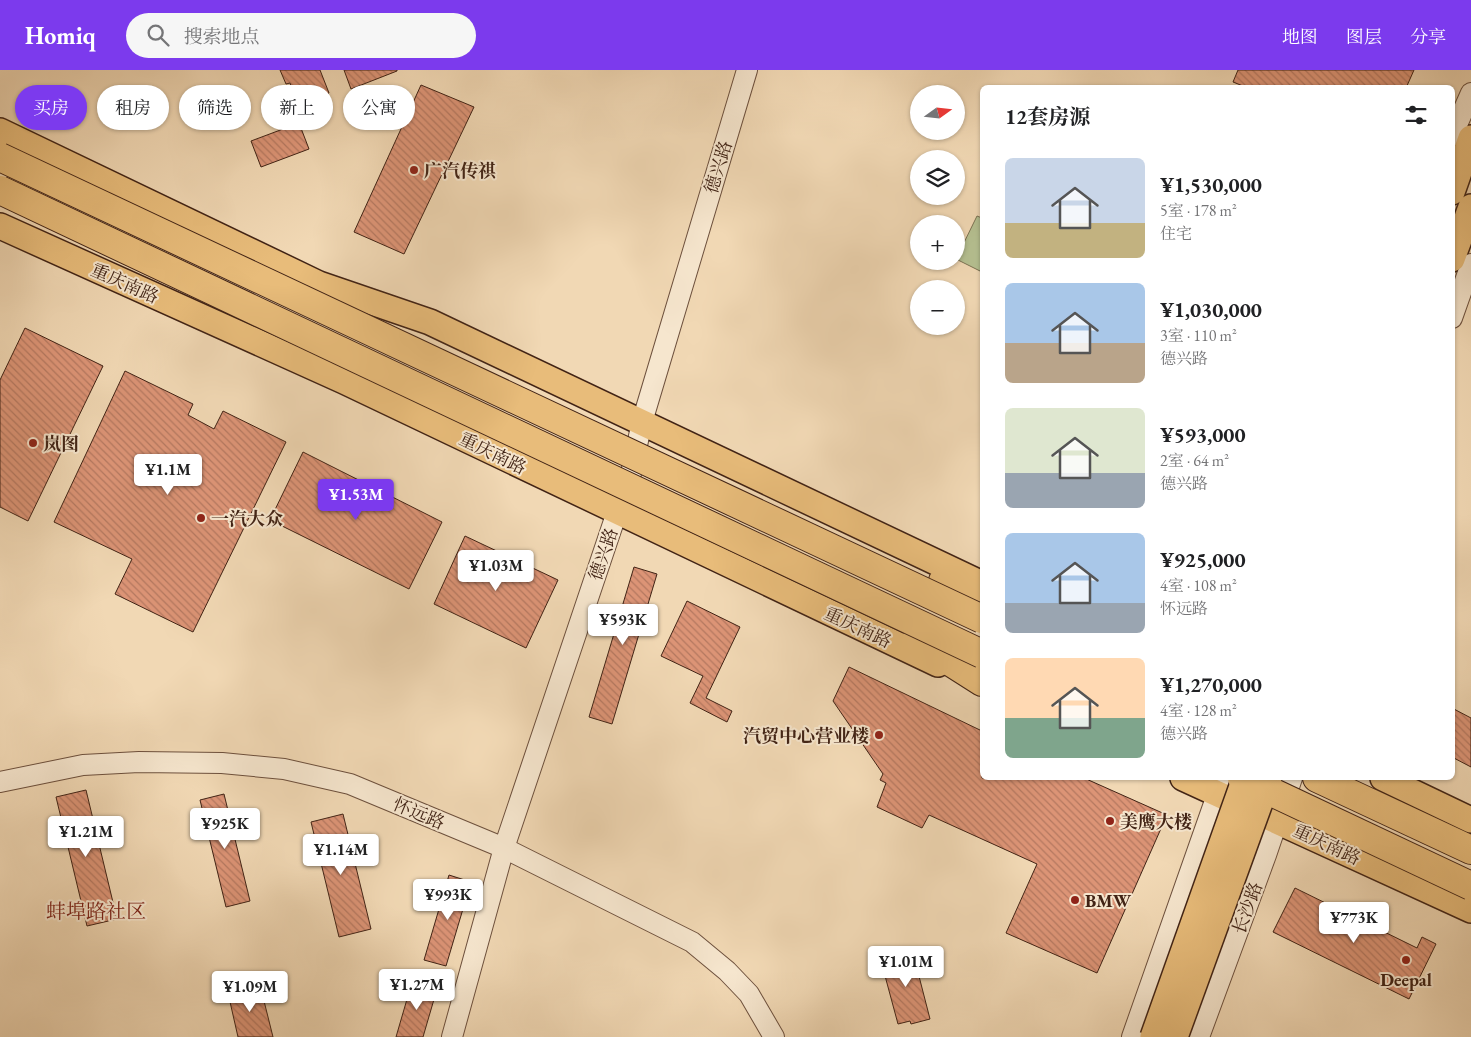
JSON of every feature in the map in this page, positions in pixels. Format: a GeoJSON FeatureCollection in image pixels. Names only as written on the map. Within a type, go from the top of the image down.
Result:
{"type":"FeatureCollection","features":[{"type":"Feature","properties":{"kind":"highway"},"geometry":{"type":"LineString","coordinates":[[0,141],[29,152],[370,311],[943,581],[980,593]]}},
{"type":"Feature","properties":{"kind":"highway"},"geometry":{"type":"LineString","coordinates":[[0,158],[980,619]]}},
{"type":"Feature","properties":{"kind":"highway"},"geometry":{"type":"LineString","coordinates":[[0,190],[980,653]]}},
{"type":"Feature","properties":{"kind":"highway"},"geometry":{"type":"LineString","coordinates":[[0,205],[916,640],[980,683]]}},
{"type":"Feature","properties":{"kind":"highway"},"geometry":{"type":"LineString","coordinates":[[1248,780],[1471,886]]}},
{"type":"Feature","properties":{"kind":"highway"},"geometry":{"type":"LineString","coordinates":[[1321,780],[1471,850]]}},
{"type":"Feature","properties":{"kind":"main road"},"geometry":{"type":"LineString","coordinates":[[0,131],[319,284],[430,322],[980,583]]}},
{"type":"Feature","properties":{"kind":"main road"},"geometry":{"type":"LineString","coordinates":[[1455,180],[1464,142]]}},
{"type":"Feature","properties":{"kind":"main road"},"geometry":{"type":"LineString","coordinates":[[1455,251],[1471,207]]}},
{"type":"Feature","properties":{"kind":"main road","name":"重庆南路"},"geometry":{"type":"LineString","coordinates":[[0,226],[344,381],[980,683]]}},
{"type":"Feature","properties":{"kind":"main road","name":"重庆南路"},"geometry":{"type":"LineString","coordinates":[[1194,780],[1220,785],[1277,821],[1471,910]]}},
{"type":"Feature","properties":{"kind":"main road"},"geometry":{"type":"LineString","coordinates":[[1153,1037],[1243,780]]}},
{"type":"Feature","properties":{"kind":"main road","name":"长沙路"},"geometry":{"type":"LineString","coordinates":[[1175,1037],[1268,780]]}},
{"type":"Feature","properties":{"kind":"main road"},"geometry":{"type":"LineString","coordinates":[[1387,780],[1471,820]]}},
{"type":"Feature","properties":{"kind":"street","name":"德兴路"},"geometry":{"type":"LineString","coordinates":[[452,1037],[504,848],[630,478],[642,422],[747,70]]}},
{"type":"Feature","properties":{"kind":"street"},"geometry":{"type":"LineString","coordinates":[[1464,142],[1471,93]]}},
{"type":"Feature","properties":{"kind":"street"},"geometry":{"type":"LineString","coordinates":[[1455,309],[1471,264]]}},
{"type":"Feature","properties":{"kind":"street","name":"怀远路"},"geometry":{"type":"LineString","coordinates":[[0,782],[83,765],[139,762],[222,763],[284,769],[350,784],[504,848],[692,942],[727,971],[749,994],[774,1037]]}},
{"type":"Feature","properties":{"kind":"street","name":"长沙路"},"geometry":{"type":"LineString","coordinates":[[1199,1037],[1291,780]]}},
{"type":"Feature","properties":{"kind":"street"},"geometry":{"type":"LineString","coordinates":[[1132,1037],[1220,785]]}},
{"type":"Feature","properties":{"kind":"green space"},"geometry":{"type":"Polygon","coordinates":[[[977,216],[980,217],[980,271],[965,264],[965,241],[977,216]]]}},
{"type":"Feature","properties":{"kind":"building"},"geometry":{"type":"Polygon","coordinates":[[[280,70],[320,70],[326,85],[291,85],[290,83],[286,84],[280,70]]]}},
{"type":"Feature","properties":{"kind":"building"},"geometry":{"type":"Polygon","coordinates":[[[344,70],[397,70],[361,85],[350,85],[344,70]]]}},
{"type":"Feature","properties":{"kind":"building"},"geometry":{"type":"Polygon","coordinates":[[[1238,70],[1414,70],[1407,85],[1240,85],[1233,82],[1238,70]]]}},
{"type":"Feature","properties":{"kind":"building","name":"广汽传祺"},"geometry":{"type":"Polygon","coordinates":[[[421,85],[474,107],[404,254],[354,232],[400,130],[415,130],[415,98],[421,85]]]}},
{"type":"Feature","properties":{"kind":"building"},"geometry":{"type":"Polygon","coordinates":[[[280,130],[302,130],[309,149],[261,167],[251,141],[280,130]]]}},
{"type":"Feature","properties":{"kind":"building","name":"岚图"},"geometry":{"type":"Polygon","coordinates":[[[25,328],[103,366],[28,521],[0,507],[0,380],[25,328]]]}},
{"type":"Feature","properties":{"kind":"building"},"geometry":{"type":"Polygon","coordinates":[[[125,371],[193,404],[188,415],[214,429],[223,411],[286,442],[193,632],[115,594],[132,559],[54,522],[125,371]]]}},
{"type":"Feature","properties":{"kind":"building"},"geometry":{"type":"Polygon","coordinates":[[[303,452],[442,522],[409,589],[270,520],[303,452]]]}},
{"type":"Feature","properties":{"kind":"building"},"geometry":{"type":"Polygon","coordinates":[[[465,536],[558,580],[526,648],[434,604],[465,536]]]}},
{"type":"Feature","properties":{"kind":"building"},"geometry":{"type":"Polygon","coordinates":[[[634,567],[657,574],[612,724],[589,717],[634,567]]]}},
{"type":"Feature","properties":{"kind":"building"},"geometry":{"type":"Polygon","coordinates":[[[687,601],[740,627],[706,698],[732,711],[727,722],[690,703],[703,676],[661,656],[687,601]]]}},
{"type":"Feature","properties":{"kind":"building"},"geometry":{"type":"Polygon","coordinates":[[[849,667],[980,730],[980,780],[1088,780],[1167,815],[1097,973],[1006,933],[1037,864],[929,815],[922,828],[877,807],[886,783],[880,780],[883,774],[833,701],[849,667]]]}},
{"type":"Feature","properties":{"kind":"building"},"geometry":{"type":"Polygon","coordinates":[[[1455,710],[1471,718],[1471,767],[1455,759],[1455,710]]]}},
{"type":"Feature","properties":{"kind":"building"},"geometry":{"type":"Polygon","coordinates":[[[86,790],[117,919],[87,926],[56,797],[86,790]]]}},
{"type":"Feature","properties":{"kind":"building"},"geometry":{"type":"Polygon","coordinates":[[[224,794],[250,901],[226,907],[200,800],[224,794]]]}},
{"type":"Feature","properties":{"kind":"building"},"geometry":{"type":"Polygon","coordinates":[[[343,814],[371,929],[339,937],[311,822],[343,814]]]}},
{"type":"Feature","properties":{"kind":"building"},"geometry":{"type":"Polygon","coordinates":[[[449,875],[471,882],[446,966],[424,960],[449,875]]]}},
{"type":"Feature","properties":{"kind":"building"},"geometry":{"type":"Polygon","coordinates":[[[1295,888],[1417,948],[1422,937],[1436,944],[1409,999],[1273,932],[1295,888]]]}},
{"type":"Feature","properties":{"kind":"building"},"geometry":{"type":"Polygon","coordinates":[[[912,949],[930,1019],[911,1024],[910,1021],[898,1024],[881,961],[892,958],[891,955],[912,949]]]}},
{"type":"Feature","properties":{"kind":"building"},"geometry":{"type":"Polygon","coordinates":[[[412,982],[437,989],[423,1037],[396,1037],[412,982]]]}},
{"type":"Feature","properties":{"kind":"building"},"geometry":{"type":"Polygon","coordinates":[[[260,985],[273,1037],[238,1037],[228,993],[260,985]]]}},
{"type":"Feature","properties":{"kind":"place","name":"广汽传祺"},"geometry":{"type":"Point","coordinates":[414,170]}},
{"type":"Feature","properties":{"kind":"place","name":"岚图"},"geometry":{"type":"Point","coordinates":[33,443]}},
{"type":"Feature","properties":{"kind":"place","name":"一汽大众"},"geometry":{"type":"Point","coordinates":[201,518]}},
{"type":"Feature","properties":{"kind":"place","name":"汽贸中心营业楼"},"geometry":{"type":"Point","coordinates":[879,735]}},
{"type":"Feature","properties":{"kind":"place","name":"美鹰大楼"},"geometry":{"type":"Point","coordinates":[1110,821]}},
{"type":"Feature","properties":{"kind":"place","name":"BMW"},"geometry":{"type":"Point","coordinates":[1075,900]}},
{"type":"Feature","properties":{"kind":"place","name":"Deepal"},"geometry":{"type":"Point","coordinates":[1406,960]}},
{"type":"Feature","properties":{"kind":"district","name":"蚌埠路社区"},"geometry":{"type":"Point","coordinates":[96,911]}}]}
